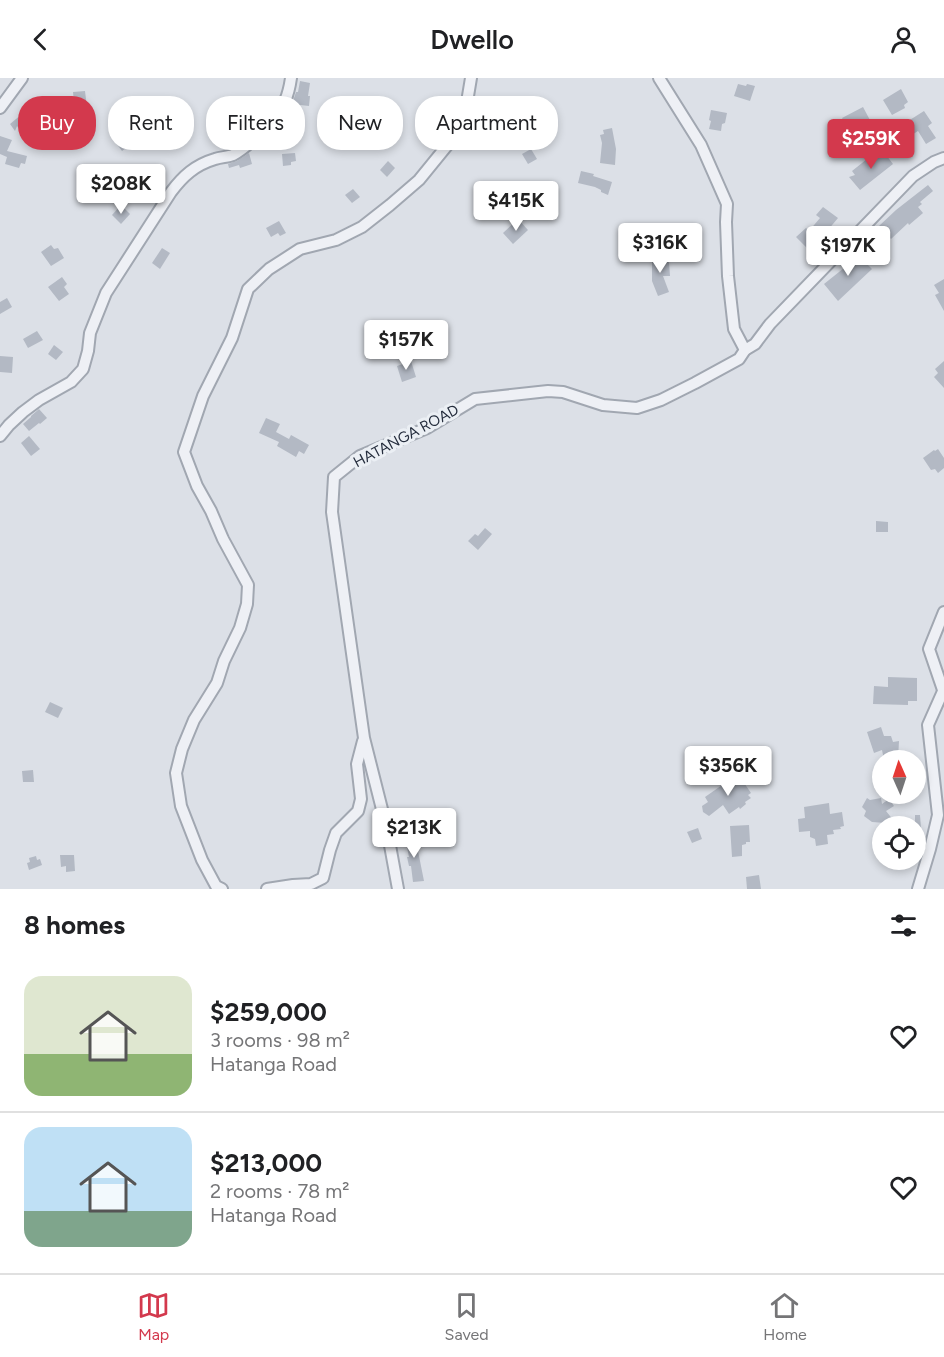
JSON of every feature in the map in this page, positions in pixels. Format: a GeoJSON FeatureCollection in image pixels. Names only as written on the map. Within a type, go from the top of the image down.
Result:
{"type":"FeatureCollection","features":[{"type":"Feature","properties":{"kind":"street"},"geometry":{"type":"LineString","coordinates":[[0,108],[22,78]]}},
{"type":"Feature","properties":{"kind":"street"},"geometry":{"type":"LineString","coordinates":[[0,436],[22,412],[71,382],[83,369],[90,333],[105,293],[171,192],[182,177],[197,165],[232,155],[251,142],[267,126],[285,101],[291,78]]}},
{"type":"Feature","properties":{"kind":"street"},"geometry":{"type":"LineString","coordinates":[[222,889],[216,886],[202,860],[182,806],[176,773],[194,720],[217,683],[224,661],[240,628],[247,604],[248,585],[197,486],[184,452],[203,396],[232,338],[248,289],[269,269],[300,249],[336,240],[362,227],[419,180],[463,126],[471,78]]}},
{"type":"Feature","properties":{"kind":"street"},"geometry":{"type":"LineString","coordinates":[[659,78],[701,145],[727,204],[728,276],[734,329],[745,350]]}},
{"type":"Feature","properties":{"kind":"street","name":"HATANGA ROAD"},"geometry":{"type":"LineString","coordinates":[[398,889],[387,829],[364,738],[332,512],[334,477],[360,456],[427,428],[475,399],[548,391],[563,392],[603,405],[637,408],[661,400],[695,383],[739,359],[745,350],[755,344],[770,324],[913,176],[944,158]]}},
{"type":"Feature","properties":{"kind":"street"},"geometry":{"type":"LineString","coordinates":[[918,889],[938,815],[928,725],[943,690],[929,649],[944,612]]}},
{"type":"Feature","properties":{"kind":"street"},"geometry":{"type":"LineString","coordinates":[[267,889],[311,884],[323,878],[336,833],[358,811],[361,799],[357,764],[364,738]]}},
{"type":"Feature","properties":{"kind":"building"},"geometry":{"type":"Polygon","coordinates":[[[300,81],[310,83],[309,106],[305,106],[305,96],[295,96],[298,92],[300,81]]]}},
{"type":"Feature","properties":{"kind":"building"},"geometry":{"type":"Polygon","coordinates":[[[738,84],[755,86],[750,101],[734,96],[738,84]]]}},
{"type":"Feature","properties":{"kind":"building"},"geometry":{"type":"Polygon","coordinates":[[[901,89],[908,102],[904,105],[905,108],[892,115],[883,100],[901,89]]]}},
{"type":"Feature","properties":{"kind":"building"},"geometry":{"type":"Polygon","coordinates":[[[85,91],[86,96],[73,96],[73,92],[85,91]]]}},
{"type":"Feature","properties":{"kind":"building"},"geometry":{"type":"Polygon","coordinates":[[[863,107],[871,122],[866,125],[869,127],[852,136],[842,118],[863,107]]]}},
{"type":"Feature","properties":{"kind":"building"},"geometry":{"type":"Polygon","coordinates":[[[711,110],[727,113],[721,131],[709,129],[711,110]]]}},
{"type":"Feature","properties":{"kind":"building"},"geometry":{"type":"Polygon","coordinates":[[[924,111],[932,123],[928,126],[936,138],[926,144],[918,131],[892,150],[886,140],[907,128],[905,123],[924,111]]]}},
{"type":"Feature","properties":{"kind":"building"},"geometry":{"type":"Polygon","coordinates":[[[18,117],[18,127],[15,131],[10,124],[18,117]]]}},
{"type":"Feature","properties":{"kind":"building"},"geometry":{"type":"Polygon","coordinates":[[[612,128],[616,149],[615,165],[600,163],[602,143],[600,135],[604,134],[603,130],[612,128]]]}},
{"type":"Feature","properties":{"kind":"building"},"geometry":{"type":"Polygon","coordinates":[[[0,136],[12,140],[7,151],[27,156],[25,164],[21,163],[19,168],[5,164],[7,157],[0,154],[0,136]]]}},
{"type":"Feature","properties":{"kind":"building"},"geometry":{"type":"Polygon","coordinates":[[[532,150],[537,159],[528,164],[522,154],[532,150]]]}},
{"type":"Feature","properties":{"kind":"building"},"geometry":{"type":"Polygon","coordinates":[[[883,151],[893,164],[860,190],[849,177],[855,175],[852,171],[876,153],[877,155],[883,151]]]}},
{"type":"Feature","properties":{"kind":"building"},"geometry":{"type":"Polygon","coordinates":[[[249,153],[252,164],[240,168],[239,165],[229,168],[228,164],[249,153]]]}},
{"type":"Feature","properties":{"kind":"building"},"geometry":{"type":"Polygon","coordinates":[[[295,153],[296,161],[291,162],[291,165],[283,166],[282,154],[295,153]]]}},
{"type":"Feature","properties":{"kind":"building"},"geometry":{"type":"Polygon","coordinates":[[[388,161],[395,168],[387,177],[380,170],[388,161]]]}},
{"type":"Feature","properties":{"kind":"building"},"geometry":{"type":"Polygon","coordinates":[[[581,171],[612,182],[608,195],[595,187],[578,183],[581,171]]]}},
{"type":"Feature","properties":{"kind":"building"},"geometry":{"type":"Polygon","coordinates":[[[481,184],[512,208],[507,216],[477,191],[481,184]]]}},
{"type":"Feature","properties":{"kind":"building"},"geometry":{"type":"Polygon","coordinates":[[[928,185],[933,191],[920,202],[922,204],[918,207],[923,213],[891,239],[879,226],[928,185]]]}},
{"type":"Feature","properties":{"kind":"building"},"geometry":{"type":"Polygon","coordinates":[[[353,189],[360,197],[352,203],[345,195],[353,189]]]}},
{"type":"Feature","properties":{"kind":"building"},"geometry":{"type":"Polygon","coordinates":[[[121,205],[130,214],[121,224],[112,215],[121,205]]]}},
{"type":"Feature","properties":{"kind":"building"},"geometry":{"type":"Polygon","coordinates":[[[823,207],[838,218],[810,251],[796,237],[806,228],[809,231],[820,218],[816,215],[823,207]]]}},
{"type":"Feature","properties":{"kind":"building"},"geometry":{"type":"Polygon","coordinates":[[[518,219],[528,230],[513,244],[503,233],[518,219]]]}},
{"type":"Feature","properties":{"kind":"building"},"geometry":{"type":"Polygon","coordinates":[[[279,221],[286,233],[280,236],[278,233],[271,237],[266,228],[279,221]]]}},
{"type":"Feature","properties":{"kind":"building"},"geometry":{"type":"Polygon","coordinates":[[[51,245],[54,249],[58,248],[64,258],[51,266],[41,252],[51,245]]]}},
{"type":"Feature","properties":{"kind":"building"},"geometry":{"type":"Polygon","coordinates":[[[162,248],[170,253],[160,269],[152,263],[162,248]]]}},
{"type":"Feature","properties":{"kind":"building"},"geometry":{"type":"Polygon","coordinates":[[[856,253],[872,269],[838,301],[824,284],[844,268],[842,266],[856,253]]]}},
{"type":"Feature","properties":{"kind":"building"},"geometry":{"type":"Polygon","coordinates":[[[659,255],[666,255],[670,276],[663,276],[669,292],[658,296],[652,281],[652,259],[659,259],[659,255]]]}},
{"type":"Feature","properties":{"kind":"building"},"geometry":{"type":"Polygon","coordinates":[[[62,277],[67,284],[64,287],[69,294],[59,301],[48,287],[62,277]]]}},
{"type":"Feature","properties":{"kind":"building"},"geometry":{"type":"Polygon","coordinates":[[[944,279],[944,311],[935,295],[939,293],[934,285],[944,279]]]}},
{"type":"Feature","properties":{"kind":"building"},"geometry":{"type":"Polygon","coordinates":[[[7,298],[12,307],[0,314],[0,302],[7,298]]]}},
{"type":"Feature","properties":{"kind":"building"},"geometry":{"type":"Polygon","coordinates":[[[37,331],[43,340],[28,348],[23,339],[37,331]]]}},
{"type":"Feature","properties":{"kind":"building"},"geometry":{"type":"Polygon","coordinates":[[[54,345],[63,352],[56,360],[48,354],[54,345]]]}},
{"type":"Feature","properties":{"kind":"building"},"geometry":{"type":"Polygon","coordinates":[[[0,356],[13,357],[12,373],[0,372],[0,356]]]}},
{"type":"Feature","properties":{"kind":"building"},"geometry":{"type":"Polygon","coordinates":[[[411,361],[416,377],[402,382],[397,366],[411,361]]]}},
{"type":"Feature","properties":{"kind":"building"},"geometry":{"type":"Polygon","coordinates":[[[944,361],[944,388],[934,377],[938,373],[935,369],[944,361]]]}},
{"type":"Feature","properties":{"kind":"building"},"geometry":{"type":"Polygon","coordinates":[[[39,409],[47,418],[29,431],[23,424],[39,409]]]}},
{"type":"Feature","properties":{"kind":"building"},"geometry":{"type":"Polygon","coordinates":[[[266,418],[280,424],[276,432],[289,439],[291,435],[309,445],[304,454],[299,451],[296,457],[277,446],[279,442],[259,433],[266,418]]]}},
{"type":"Feature","properties":{"kind":"building"},"geometry":{"type":"Polygon","coordinates":[[[29,436],[40,449],[31,456],[21,443],[29,436]]]}},
{"type":"Feature","properties":{"kind":"building"},"geometry":{"type":"Polygon","coordinates":[[[938,449],[944,458],[944,468],[938,473],[935,469],[931,470],[923,458],[938,449]]]}},
{"type":"Feature","properties":{"kind":"building"},"geometry":{"type":"Polygon","coordinates":[[[876,521],[888,522],[888,532],[876,532],[876,521]]]}},
{"type":"Feature","properties":{"kind":"building"},"geometry":{"type":"Polygon","coordinates":[[[485,528],[492,534],[478,550],[468,541],[475,534],[478,536],[485,528]]]}},
{"type":"Feature","properties":{"kind":"building"},"geometry":{"type":"Polygon","coordinates":[[[888,677],[917,678],[917,701],[908,701],[908,705],[873,704],[874,686],[888,687],[888,677]]]}},
{"type":"Feature","properties":{"kind":"building"},"geometry":{"type":"Polygon","coordinates":[[[50,702],[63,708],[58,718],[45,712],[50,702]]]}},
{"type":"Feature","properties":{"kind":"building"},"geometry":{"type":"Polygon","coordinates":[[[881,727],[884,736],[891,736],[893,742],[899,741],[899,750],[873,750],[867,732],[881,727]]]}},
{"type":"Feature","properties":{"kind":"building"},"geometry":{"type":"Polygon","coordinates":[[[33,770],[34,782],[23,782],[22,771],[33,770]]]}},
{"type":"Feature","properties":{"kind":"building"},"geometry":{"type":"Polygon","coordinates":[[[738,774],[751,793],[748,795],[751,798],[745,802],[746,804],[729,814],[723,805],[709,816],[703,812],[702,806],[708,802],[705,797],[738,774]]]}},
{"type":"Feature","properties":{"kind":"building"},"geometry":{"type":"Polygon","coordinates":[[[867,798],[872,800],[872,804],[893,804],[894,806],[886,811],[890,816],[872,816],[872,822],[864,816],[866,811],[862,807],[867,798]]]}},
{"type":"Feature","properties":{"kind":"building"},"geometry":{"type":"Polygon","coordinates":[[[829,803],[830,814],[842,812],[844,826],[833,830],[834,834],[827,835],[828,844],[816,846],[815,839],[810,837],[810,831],[799,832],[798,819],[805,818],[804,807],[829,803]]]}},
{"type":"Feature","properties":{"kind":"building"},"geometry":{"type":"Polygon","coordinates":[[[749,825],[750,842],[742,845],[742,856],[732,857],[730,826],[749,825]]]}},
{"type":"Feature","properties":{"kind":"building"},"geometry":{"type":"Polygon","coordinates":[[[698,828],[702,839],[692,843],[687,832],[698,828]]]}},
{"type":"Feature","properties":{"kind":"building"},"geometry":{"type":"Polygon","coordinates":[[[415,836],[424,881],[413,882],[405,838],[415,836]]]}},
{"type":"Feature","properties":{"kind":"building"},"geometry":{"type":"Polygon","coordinates":[[[60,855],[74,855],[75,871],[66,872],[66,866],[61,867],[60,855]]]}},
{"type":"Feature","properties":{"kind":"building"},"geometry":{"type":"Polygon","coordinates":[[[36,856],[42,865],[29,870],[27,863],[30,862],[29,858],[36,856]]]}},
{"type":"Feature","properties":{"kind":"building"},"geometry":{"type":"Polygon","coordinates":[[[759,875],[761,889],[747,889],[746,877],[759,875]]]}}]}
